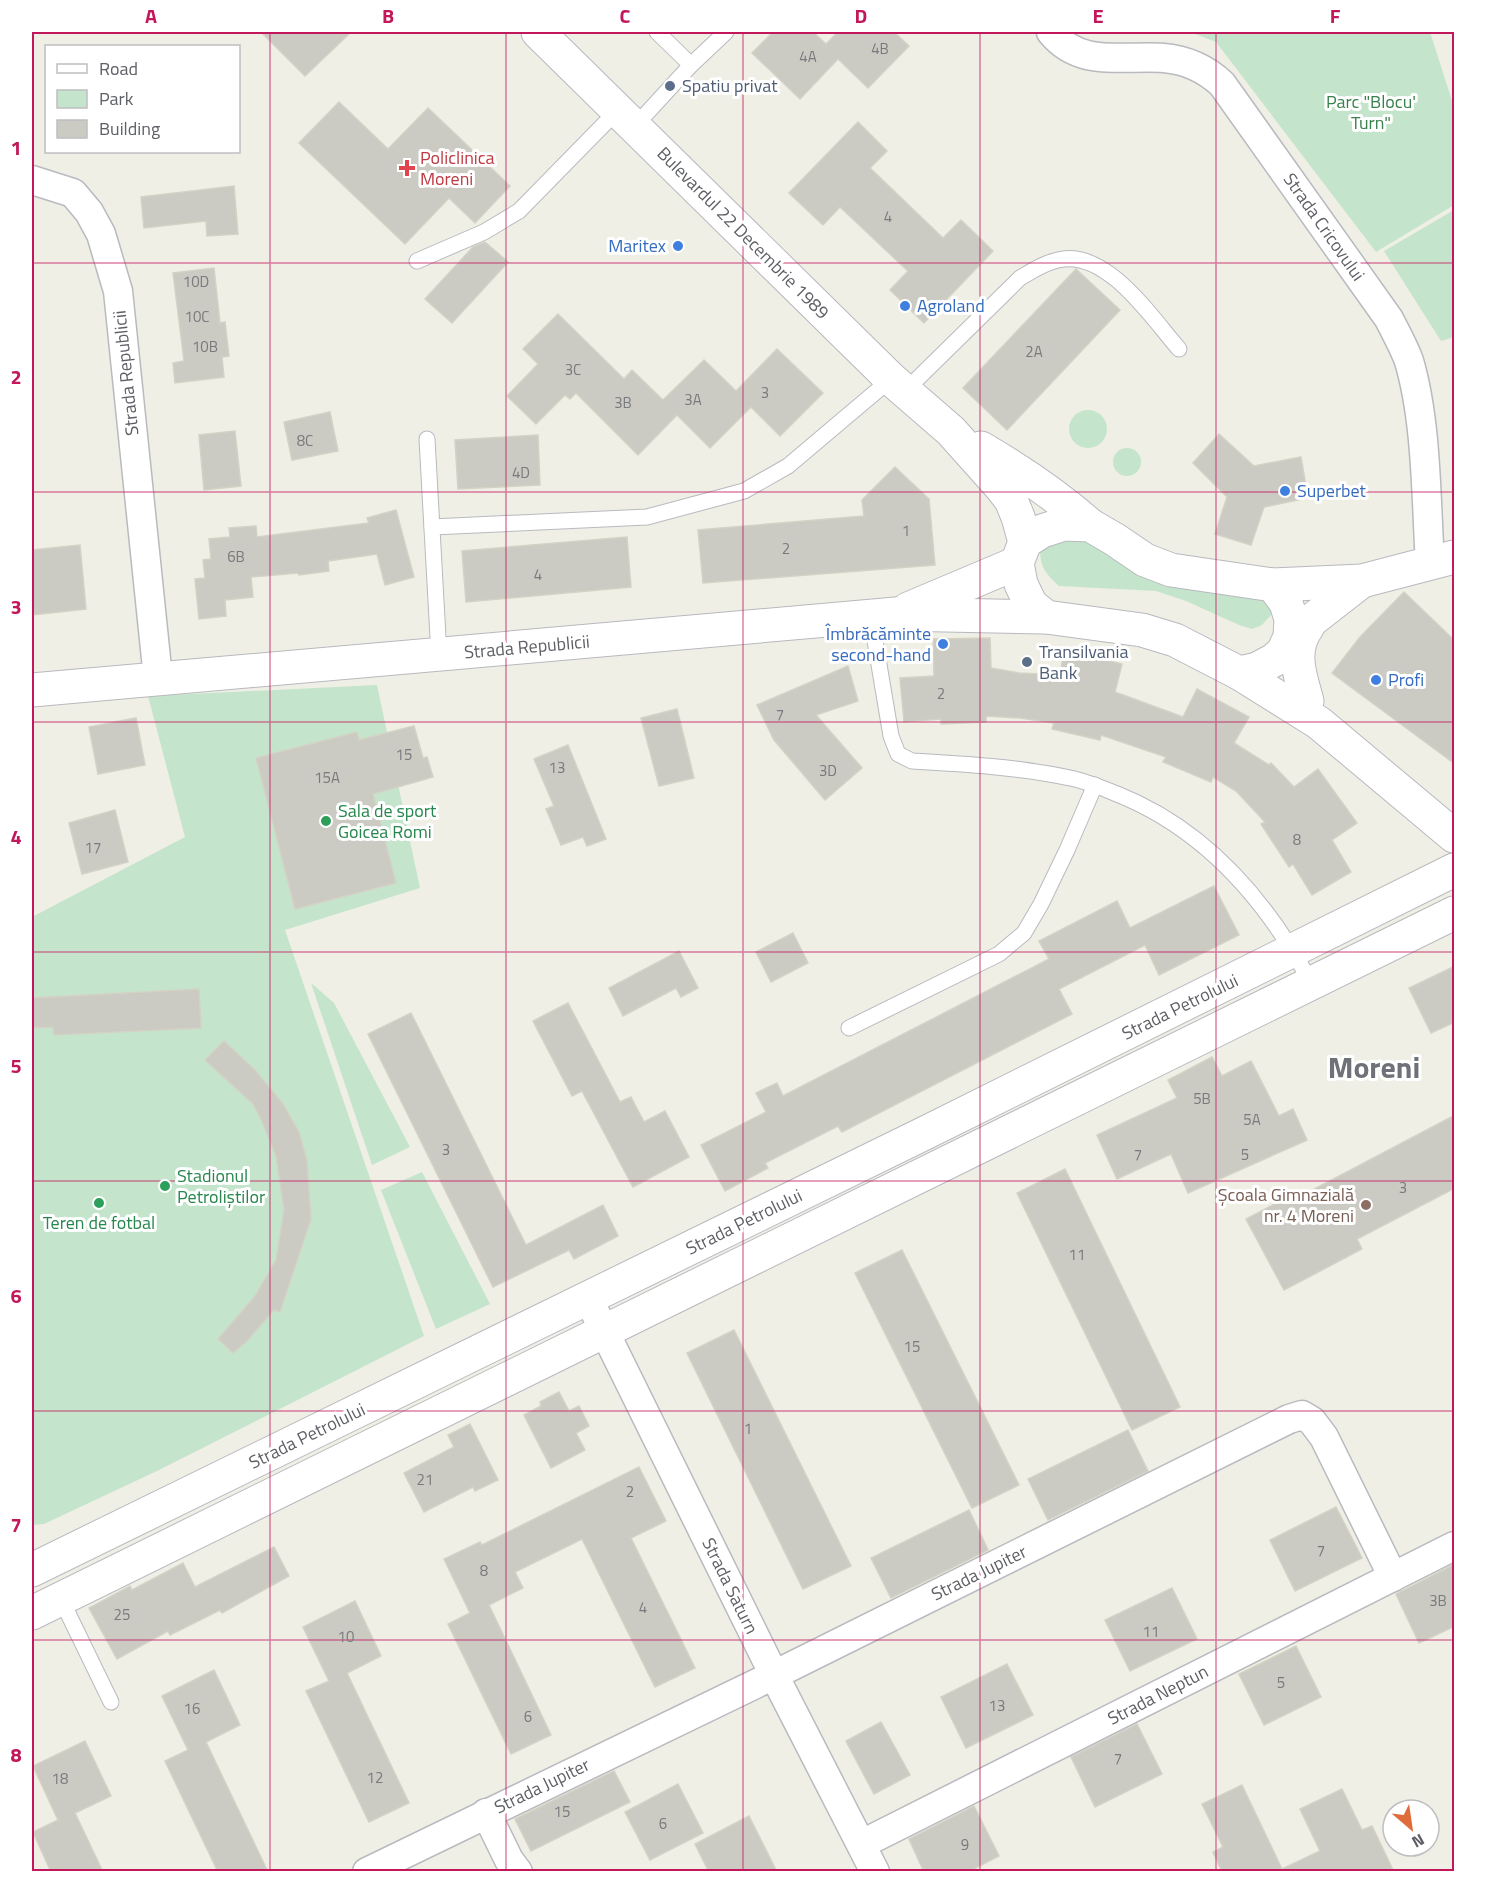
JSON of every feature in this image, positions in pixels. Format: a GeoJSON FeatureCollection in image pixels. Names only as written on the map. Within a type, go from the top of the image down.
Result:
{"type":"FeatureCollection","features":[{"type":"Feature","properties":{"kind":"main road","name":"Bulevardul 22 Decembrie 1989"},"geometry":{"type":"LineString","coordinates":[[538,32],[898,385],[951,431],[1001,487],[1011,500],[1018,517],[1021,584],[1031,605],[1046,617]]}},
{"type":"Feature","properties":{"kind":"main road","name":"Bulevardul 22 Decembrie 1989"},"geometry":{"type":"LineString","coordinates":[[951,431],[1035,481],[1062,500],[1090,525],[1145,560],[1171,570],[1273,585],[1362,581]]}},
{"type":"Feature","properties":{"kind":"main road"},"geometry":{"type":"LineString","coordinates":[[975,582],[1000,546],[1005,514],[1001,487]]}},
{"type":"Feature","properties":{"kind":"main road","name":"Strada Republicii"},"geometry":{"type":"LineString","coordinates":[[883,615],[975,582],[1021,552],[1042,531],[1064,524],[1090,525]]}},
{"type":"Feature","properties":{"kind":"main road"},"geometry":{"type":"LineString","coordinates":[[1239,673],[1257,669],[1274,660],[1295,636],[1362,581],[1442,560]]}},
{"type":"Feature","properties":{"kind":"main road"},"geometry":{"type":"LineString","coordinates":[[1273,585],[1286,603],[1313,712]]}},
{"type":"Feature","properties":{"kind":"main road","name":"Strada Republicii"},"geometry":{"type":"LineString","coordinates":[[32,690],[883,615],[1046,617],[1142,630],[1175,640],[1313,712],[1455,836]]}},
{"type":"Feature","properties":{"kind":"main road"},"geometry":{"type":"LineString","coordinates":[[1295,636],[1299,642],[1296,656],[1313,712]]}},
{"type":"Feature","properties":{"kind":"main road","name":"Strada Petrolului"},"geometry":{"type":"LineString","coordinates":[[32,1570],[925,1133],[1455,870]]}},
{"type":"Feature","properties":{"kind":"main road","name":"Strada Petrolului"},"geometry":{"type":"LineString","coordinates":[[32,1613],[1455,913]]}},
{"type":"Feature","properties":{"kind":"main road"},"geometry":{"type":"LineString","coordinates":[[925,1133],[942,1166]]}},
{"type":"Feature","properties":{"kind":"street","name":"Strada Cricovului"},"geometry":{"type":"LineString","coordinates":[[1051,32],[1060,43],[1081,55],[1111,58],[1165,58],[1197,66],[1211,74],[1229,93],[1389,319],[1408,359],[1416,391],[1442,560]]}},
{"type":"Feature","properties":{"kind":"street","name":"Strada Republicii"},"geometry":{"type":"LineString","coordinates":[[32,180],[73,193],[89,212],[101,234],[118,291],[158,678]]}},
{"type":"Feature","properties":{"kind":"street","name":"Strada Saturn"},"geometry":{"type":"LineString","coordinates":[[588,1298],[774,1675],[875,1872]]}},
{"type":"Feature","properties":{"kind":"street","name":"Strada Jupiter"},"geometry":{"type":"LineString","coordinates":[[367,1872],[774,1675],[1289,1419],[1302,1415],[1312,1421],[1324,1437],[1393,1577]]}},
{"type":"Feature","properties":{"kind":"street","name":"Strada Neptun"},"geometry":{"type":"LineString","coordinates":[[862,1844],[1455,1546]]}},
{"type":"Feature","properties":{"kind":"street","name":"Strada Jupiter"},"geometry":{"type":"LineString","coordinates":[[486,1813],[509,1860],[518,1872]]}},
{"type":"Feature","properties":{"kind":"lane"},"geometry":{"type":"LineString","coordinates":[[657,32],[691,65]]}},
{"type":"Feature","properties":{"kind":"lane"},"geometry":{"type":"LineString","coordinates":[[417,261],[484,232],[519,211],[691,65],[726,32]]}},
{"type":"Feature","properties":{"kind":"lane"},"geometry":{"type":"LineString","coordinates":[[432,527],[647,517],[744,490],[788,466],[898,385],[1020,278],[1040,266],[1059,259],[1079,259],[1101,266],[1119,281],[1179,349]]}},
{"type":"Feature","properties":{"kind":"lane"},"geometry":{"type":"LineString","coordinates":[[427,439],[439,655]]}},
{"type":"Feature","properties":{"kind":"lane"},"geometry":{"type":"LineString","coordinates":[[883,615],[891,736],[898,754],[912,761],[1016,768],[1072,778],[1129,798],[1166,817],[1200,841],[1225,863],[1250,891],[1293,950],[1311,983]]}},
{"type":"Feature","properties":{"kind":"lane"},"geometry":{"type":"LineString","coordinates":[[849,1028],[999,954],[1024,933],[1062,861],[1095,785]]}},
{"type":"Feature","properties":{"kind":"lane"},"geometry":{"type":"LineString","coordinates":[[61,1599],[111,1702]]}},
{"type":"Feature","properties":{"kind":"green space","name":"Parc \"Blocu' Turn\""},"geometry":{"type":"Polygon","coordinates":[[[1190,32],[1430,32],[1454,107],[1454,205],[1376,252],[1216,42],[1190,32]]]}},
{"type":"Feature","properties":{"kind":"green space"},"geometry":{"type":"Polygon","coordinates":[[[1454,210],[1454,337],[1441,341],[1384,251],[1454,210]]]}},
{"type":"Feature","properties":{"kind":"green space"},"geometry":{"type":"Polygon","coordinates":[[[1088,410],[1102,415],[1107,429],[1102,443],[1088,448],[1074,443],[1069,429],[1074,415],[1088,410]]]}},
{"type":"Feature","properties":{"kind":"green space"},"geometry":{"type":"Polygon","coordinates":[[[1127,448],[1137,452],[1141,462],[1137,472],[1127,476],[1117,472],[1113,462],[1117,452],[1127,448]]]}},
{"type":"Feature","properties":{"kind":"green space"},"geometry":{"type":"Polygon","coordinates":[[[1061,530],[1262,590],[1273,607],[1272,614],[1262,625],[1252,629],[1156,591],[1059,586],[1044,569],[1040,547],[1061,530]]]}},
{"type":"Feature","properties":{"kind":"green space"},"geometry":{"type":"Polygon","coordinates":[[[377,685],[420,888],[285,930],[424,1336],[159,1470],[44,1524],[32,1525],[32,917],[185,837],[148,696],[377,685]]]}},
{"type":"Feature","properties":{"kind":"green space"},"geometry":{"type":"Polygon","coordinates":[[[311,983],[334,1003],[410,1147],[372,1165],[311,983]]]}},
{"type":"Feature","properties":{"kind":"green space"},"geometry":{"type":"Polygon","coordinates":[[[422,1172],[490,1304],[436,1329],[381,1190],[422,1172]]]}},
{"type":"Feature","properties":{"kind":"building"},"geometry":{"type":"Polygon","coordinates":[[[261,32],[351,32],[305,76],[261,32]]]}},
{"type":"Feature","properties":{"kind":"building"},"geometry":{"type":"Polygon","coordinates":[[[773,32],[813,32],[826,44],[838,32],[894,32],[909,46],[868,88],[838,59],[800,99],[752,53],[773,32]]]}},
{"type":"Feature","properties":{"kind":"building","name":"Policlinica Moreni"},"geometry":{"type":"Polygon","coordinates":[[[339,102],[388,149],[428,108],[510,186],[475,223],[449,198],[405,244],[299,143],[339,102]]]}},
{"type":"Feature","properties":{"kind":"building"},"geometry":{"type":"Polygon","coordinates":[[[858,122],[887,151],[870,168],[943,238],[961,220],[993,251],[924,323],[890,290],[908,271],[840,207],[823,225],[789,193],[858,122]]]}},
{"type":"Feature","properties":{"kind":"building"},"geometry":{"type":"Polygon","coordinates":[[[234,186],[238,234],[207,236],[206,221],[144,228],[141,197],[234,186]]]}},
{"type":"Feature","properties":{"kind":"building"},"geometry":{"type":"Polygon","coordinates":[[[485,242],[508,262],[452,323],[425,299],[473,247],[485,242]]]}},
{"type":"Feature","properties":{"kind":"building"},"geometry":{"type":"Polygon","coordinates":[[[214,268],[220,323],[225,322],[229,356],[222,357],[224,377],[175,383],[173,363],[184,361],[173,273],[214,268]]]}},
{"type":"Feature","properties":{"kind":"building"},"geometry":{"type":"Polygon","coordinates":[[[1076,269],[1120,310],[1007,430],[963,388],[1076,269]]]}},
{"type":"Feature","properties":{"kind":"building"},"geometry":{"type":"Polygon","coordinates":[[[558,314],[624,379],[632,370],[663,400],[704,360],[736,391],[777,349],[823,393],[780,436],[751,407],[710,448],[677,415],[638,455],[576,393],[570,399],[565,395],[536,424],[507,396],[538,364],[523,349],[558,314]]]}},
{"type":"Feature","properties":{"kind":"building"},"geometry":{"type":"Polygon","coordinates":[[[330,412],[338,451],[292,460],[284,422],[330,412]]]}},
{"type":"Feature","properties":{"kind":"building"},"geometry":{"type":"Polygon","coordinates":[[[235,431],[241,486],[204,490],[199,435],[235,431]]]}},
{"type":"Feature","properties":{"kind":"building"},"geometry":{"type":"Polygon","coordinates":[[[1219,434],[1254,466],[1301,457],[1308,498],[1264,507],[1251,545],[1215,534],[1227,497],[1193,463],[1219,434]]]}},
{"type":"Feature","properties":{"kind":"building"},"geometry":{"type":"Polygon","coordinates":[[[538,435],[540,485],[458,489],[455,440],[538,435]]]}},
{"type":"Feature","properties":{"kind":"building"},"geometry":{"type":"Polygon","coordinates":[[[895,467],[929,499],[935,565],[703,583],[698,530],[864,516],[862,500],[895,467]]]}},
{"type":"Feature","properties":{"kind":"building"},"geometry":{"type":"Polygon","coordinates":[[[396,510],[414,577],[385,585],[377,554],[328,561],[329,571],[251,577],[253,597],[225,600],[226,616],[199,619],[195,579],[205,578],[203,560],[211,559],[209,539],[230,537],[229,528],[256,526],[257,537],[369,523],[367,518],[396,510]]]}},
{"type":"Feature","properties":{"kind":"building"},"geometry":{"type":"Polygon","coordinates":[[[627,537],[631,587],[466,602],[462,551],[627,537]]]}},
{"type":"Feature","properties":{"kind":"building"},"geometry":{"type":"Polygon","coordinates":[[[80,545],[86,609],[32,615],[32,550],[80,545]]]}},
{"type":"Feature","properties":{"kind":"building"},"geometry":{"type":"Polygon","coordinates":[[[1404,592],[1455,641],[1455,764],[1332,673],[1360,637],[1404,592]]]}},
{"type":"Feature","properties":{"kind":"building"},"geometry":{"type":"Polygon","coordinates":[[[990,638],[991,668],[1019,673],[1060,675],[1064,650],[1122,664],[1115,692],[1183,717],[1197,689],[1249,717],[1234,743],[1269,765],[1271,763],[1294,787],[1318,769],[1357,823],[1332,840],[1351,872],[1312,895],[1293,864],[1289,867],[1261,824],[1265,822],[1236,791],[1213,777],[1211,782],[1163,762],[1166,757],[1101,735],[1100,740],[1052,729],[1054,723],[1020,718],[986,716],[986,722],[941,724],[941,719],[904,722],[900,678],[934,676],[933,639],[990,638]]]}},
{"type":"Feature","properties":{"kind":"building"},"geometry":{"type":"Polygon","coordinates":[[[848,666],[858,701],[816,715],[862,768],[825,800],[774,740],[757,705],[848,666]]]}},
{"type":"Feature","properties":{"kind":"building"},"geometry":{"type":"Polygon","coordinates":[[[677,709],[694,778],[659,786],[641,718],[677,709]]]}},
{"type":"Feature","properties":{"kind":"building"},"geometry":{"type":"Polygon","coordinates":[[[136,718],[145,765],[98,774],[89,727],[136,718]]]}},
{"type":"Feature","properties":{"kind":"building","name":"Sala de sport Goicea Romi"},"geometry":{"type":"Polygon","coordinates":[[[414,726],[423,758],[427,757],[433,777],[373,794],[396,883],[295,909],[256,758],[357,732],[359,740],[414,726]]]}},
{"type":"Feature","properties":{"kind":"building"},"geometry":{"type":"Polygon","coordinates":[[[568,745],[606,839],[587,846],[583,837],[561,845],[546,809],[554,806],[534,759],[568,745]]]}},
{"type":"Feature","properties":{"kind":"building"},"geometry":{"type":"Polygon","coordinates":[[[115,810],[128,862],[82,874],[69,823],[115,810]]]}},
{"type":"Feature","properties":{"kind":"building"},"geometry":{"type":"Polygon","coordinates":[[[1214,886],[1239,935],[1159,975],[1145,945],[1059,989],[1072,1014],[842,1132],[838,1126],[765,1163],[768,1168],[725,1191],[701,1145],[766,1112],[756,1093],[777,1083],[783,1096],[1049,959],[1039,941],[1117,901],[1130,928],[1214,886]]]}},
{"type":"Feature","properties":{"kind":"building"},"geometry":{"type":"Polygon","coordinates":[[[793,933],[808,963],[771,982],[756,952],[793,933]]]}},
{"type":"Feature","properties":{"kind":"building"},"geometry":{"type":"Polygon","coordinates":[[[679,951],[698,988],[681,997],[676,988],[623,1016],[609,988],[679,951]]]}},
{"type":"Feature","properties":{"kind":"building"},"geometry":{"type":"Polygon","coordinates":[[[1455,966],[1455,1022],[1431,1033],[1409,988],[1455,966]]]}},
{"type":"Feature","properties":{"kind":"building"},"geometry":{"type":"Polygon","coordinates":[[[199,989],[201,1028],[54,1035],[53,1027],[32,1028],[32,998],[199,989]]]}},
{"type":"Feature","properties":{"kind":"building"},"geometry":{"type":"Polygon","coordinates":[[[568,1003],[620,1102],[631,1097],[644,1122],[665,1111],[689,1157],[633,1187],[582,1091],[572,1096],[533,1021],[568,1003]]]}},
{"type":"Feature","properties":{"kind":"building"},"geometry":{"type":"Polygon","coordinates":[[[411,1013],[526,1245],[603,1205],[618,1236],[574,1259],[569,1250],[493,1287],[368,1034],[411,1013]]]}},
{"type":"Feature","properties":{"kind":"building"},"geometry":{"type":"Polygon","coordinates":[[[224,1041],[255,1070],[283,1104],[299,1132],[307,1161],[311,1219],[280,1312],[274,1310],[247,1341],[233,1353],[218,1339],[255,1296],[276,1260],[284,1210],[276,1156],[260,1117],[252,1103],[205,1060],[224,1041]]]}},
{"type":"Feature","properties":{"kind":"building"},"geometry":{"type":"Polygon","coordinates":[[[1212,1057],[1222,1076],[1251,1061],[1279,1116],[1293,1109],[1307,1140],[1188,1193],[1171,1154],[1117,1179],[1097,1135],[1177,1098],[1168,1080],[1212,1057]]]}},
{"type":"Feature","properties":{"kind":"building","name":"Școala Gimnazială nr. 4 Moreni"},"geometry":{"type":"Polygon","coordinates":[[[1455,1115],[1455,1188],[1357,1239],[1362,1249],[1284,1290],[1246,1219],[1284,1199],[1286,1204],[1455,1115]]]}},
{"type":"Feature","properties":{"kind":"building"},"geometry":{"type":"Polygon","coordinates":[[[1065,1169],[1180,1407],[1132,1430],[1017,1193],[1065,1169]]]}},
{"type":"Feature","properties":{"kind":"building"},"geometry":{"type":"Polygon","coordinates":[[[902,1250],[1019,1485],[972,1508],[855,1273],[902,1250]]]}},
{"type":"Feature","properties":{"kind":"building"},"geometry":{"type":"Polygon","coordinates":[[[734,1330],[851,1566],[803,1589],[687,1353],[734,1330]]]}},
{"type":"Feature","properties":{"kind":"building"},"geometry":{"type":"Polygon","coordinates":[[[559,1392],[569,1411],[579,1406],[589,1426],[576,1433],[585,1450],[551,1468],[524,1415],[541,1406],[540,1402],[559,1392]]]}},
{"type":"Feature","properties":{"kind":"building"},"geometry":{"type":"Polygon","coordinates":[[[470,1424],[498,1480],[475,1491],[473,1487],[424,1512],[404,1473],[454,1447],[448,1435],[470,1424]]]}},
{"type":"Feature","properties":{"kind":"building"},"geometry":{"type":"Polygon","coordinates":[[[1128,1430],[1148,1471],[1048,1520],[1028,1479],[1128,1430]]]}},
{"type":"Feature","properties":{"kind":"building"},"geometry":{"type":"Polygon","coordinates":[[[639,1467],[666,1521],[631,1538],[695,1668],[655,1687],[582,1539],[515,1572],[523,1588],[489,1605],[551,1735],[511,1754],[448,1624],[470,1613],[444,1559],[480,1542],[482,1545],[639,1467]]]}},
{"type":"Feature","properties":{"kind":"building"},"geometry":{"type":"Polygon","coordinates":[[[1336,1507],[1362,1558],[1295,1591],[1270,1540],[1336,1507]]]}},
{"type":"Feature","properties":{"kind":"building"},"geometry":{"type":"Polygon","coordinates":[[[969,1510],[988,1550],[891,1598],[871,1558],[969,1510]]]}},
{"type":"Feature","properties":{"kind":"building"},"geometry":{"type":"Polygon","coordinates":[[[274,1547],[289,1576],[222,1613],[220,1610],[170,1635],[168,1631],[117,1659],[89,1608],[130,1586],[132,1590],[183,1563],[195,1587],[274,1547]]]}},
{"type":"Feature","properties":{"kind":"building"},"geometry":{"type":"Polygon","coordinates":[[[1455,1564],[1455,1626],[1419,1643],[1396,1594],[1455,1564]]]}},
{"type":"Feature","properties":{"kind":"building"},"geometry":{"type":"Polygon","coordinates":[[[1172,1588],[1197,1639],[1130,1671],[1105,1620],[1172,1588]]]}},
{"type":"Feature","properties":{"kind":"building"},"geometry":{"type":"Polygon","coordinates":[[[355,1601],[381,1656],[347,1673],[409,1803],[369,1822],[306,1691],[329,1681],[303,1627],[355,1601]]]}},
{"type":"Feature","properties":{"kind":"building"},"geometry":{"type":"Polygon","coordinates":[[[1296,1646],[1321,1697],[1264,1725],[1239,1674],[1296,1646]]]}},
{"type":"Feature","properties":{"kind":"building"},"geometry":{"type":"Polygon","coordinates":[[[1007,1664],[1033,1715],[966,1748],[941,1697],[1007,1664]]]}},
{"type":"Feature","properties":{"kind":"building"},"geometry":{"type":"Polygon","coordinates":[[[214,1670],[240,1725],[206,1742],[268,1872],[218,1872],[165,1761],[188,1750],[162,1696],[214,1670]]]}},
{"type":"Feature","properties":{"kind":"building"},"geometry":{"type":"Polygon","coordinates":[[[881,1722],[910,1775],[874,1794],[846,1741],[881,1722]]]}},
{"type":"Feature","properties":{"kind":"building"},"geometry":{"type":"Polygon","coordinates":[[[1137,1724],[1162,1774],[1095,1807],[1071,1757],[1137,1724]]]}},
{"type":"Feature","properties":{"kind":"building"},"geometry":{"type":"Polygon","coordinates":[[[85,1741],[111,1796],[75,1813],[103,1872],[51,1872],[33,1832],[58,1820],[33,1766],[85,1741]]]}},
{"type":"Feature","properties":{"kind":"building"},"geometry":{"type":"Polygon","coordinates":[[[614,1771],[630,1802],[531,1851],[515,1819],[614,1771]]]}},
{"type":"Feature","properties":{"kind":"building"},"geometry":{"type":"Polygon","coordinates":[[[678,1784],[703,1833],[650,1860],[625,1812],[678,1784]]]}},
{"type":"Feature","properties":{"kind":"building"},"geometry":{"type":"Polygon","coordinates":[[[1242,1785],[1282,1869],[1320,1851],[1300,1809],[1342,1789],[1362,1830],[1372,1826],[1381,1845],[1381,1858],[1387,1858],[1394,1872],[1222,1872],[1213,1852],[1223,1847],[1202,1804],[1242,1785]]]}},
{"type":"Feature","properties":{"kind":"building"},"geometry":{"type":"Polygon","coordinates":[[[974,1806],[999,1856],[968,1872],[924,1872],[909,1839],[974,1806]]]}},
{"type":"Feature","properties":{"kind":"building"},"geometry":{"type":"Polygon","coordinates":[[[749,1816],[777,1872],[709,1872],[695,1844],[749,1816]]]}},
{"type":"Feature","properties":{"kind":"place","name":"Spatiu privat"},"geometry":{"type":"Point","coordinates":[670,86]}},
{"type":"Feature","properties":{"kind":"place","name":"Policlinica Moreni"},"geometry":{"type":"Point","coordinates":[407,168]}},
{"type":"Feature","properties":{"kind":"place","name":"Maritex"},"geometry":{"type":"Point","coordinates":[678,246]}},
{"type":"Feature","properties":{"kind":"place","name":"Agroland"},"geometry":{"type":"Point","coordinates":[905,306]}},
{"type":"Feature","properties":{"kind":"place","name":"Superbet"},"geometry":{"type":"Point","coordinates":[1285,491]}},
{"type":"Feature","properties":{"kind":"place","name":"Îmbrăcăminte second-hand"},"geometry":{"type":"Point","coordinates":[943,644]}},
{"type":"Feature","properties":{"kind":"place","name":"Transilvania Bank"},"geometry":{"type":"Point","coordinates":[1027,662]}},
{"type":"Feature","properties":{"kind":"place","name":"Profi"},"geometry":{"type":"Point","coordinates":[1376,680]}},
{"type":"Feature","properties":{"kind":"place","name":"Sala de sport Goicea Romi"},"geometry":{"type":"Point","coordinates":[326,821]}},
{"type":"Feature","properties":{"kind":"place","name":"Stadionul Petroliștilor"},"geometry":{"type":"Point","coordinates":[165,1186]}},
{"type":"Feature","properties":{"kind":"place","name":"Teren de fotbal"},"geometry":{"type":"Point","coordinates":[99,1203]}},
{"type":"Feature","properties":{"kind":"place","name":"Școala Gimnazială nr. 4 Moreni"},"geometry":{"type":"Point","coordinates":[1366,1205]}},
{"type":"Feature","properties":{"kind":"district","name":"Moreni"},"geometry":{"type":"Point","coordinates":[1374,1068]}}]}
